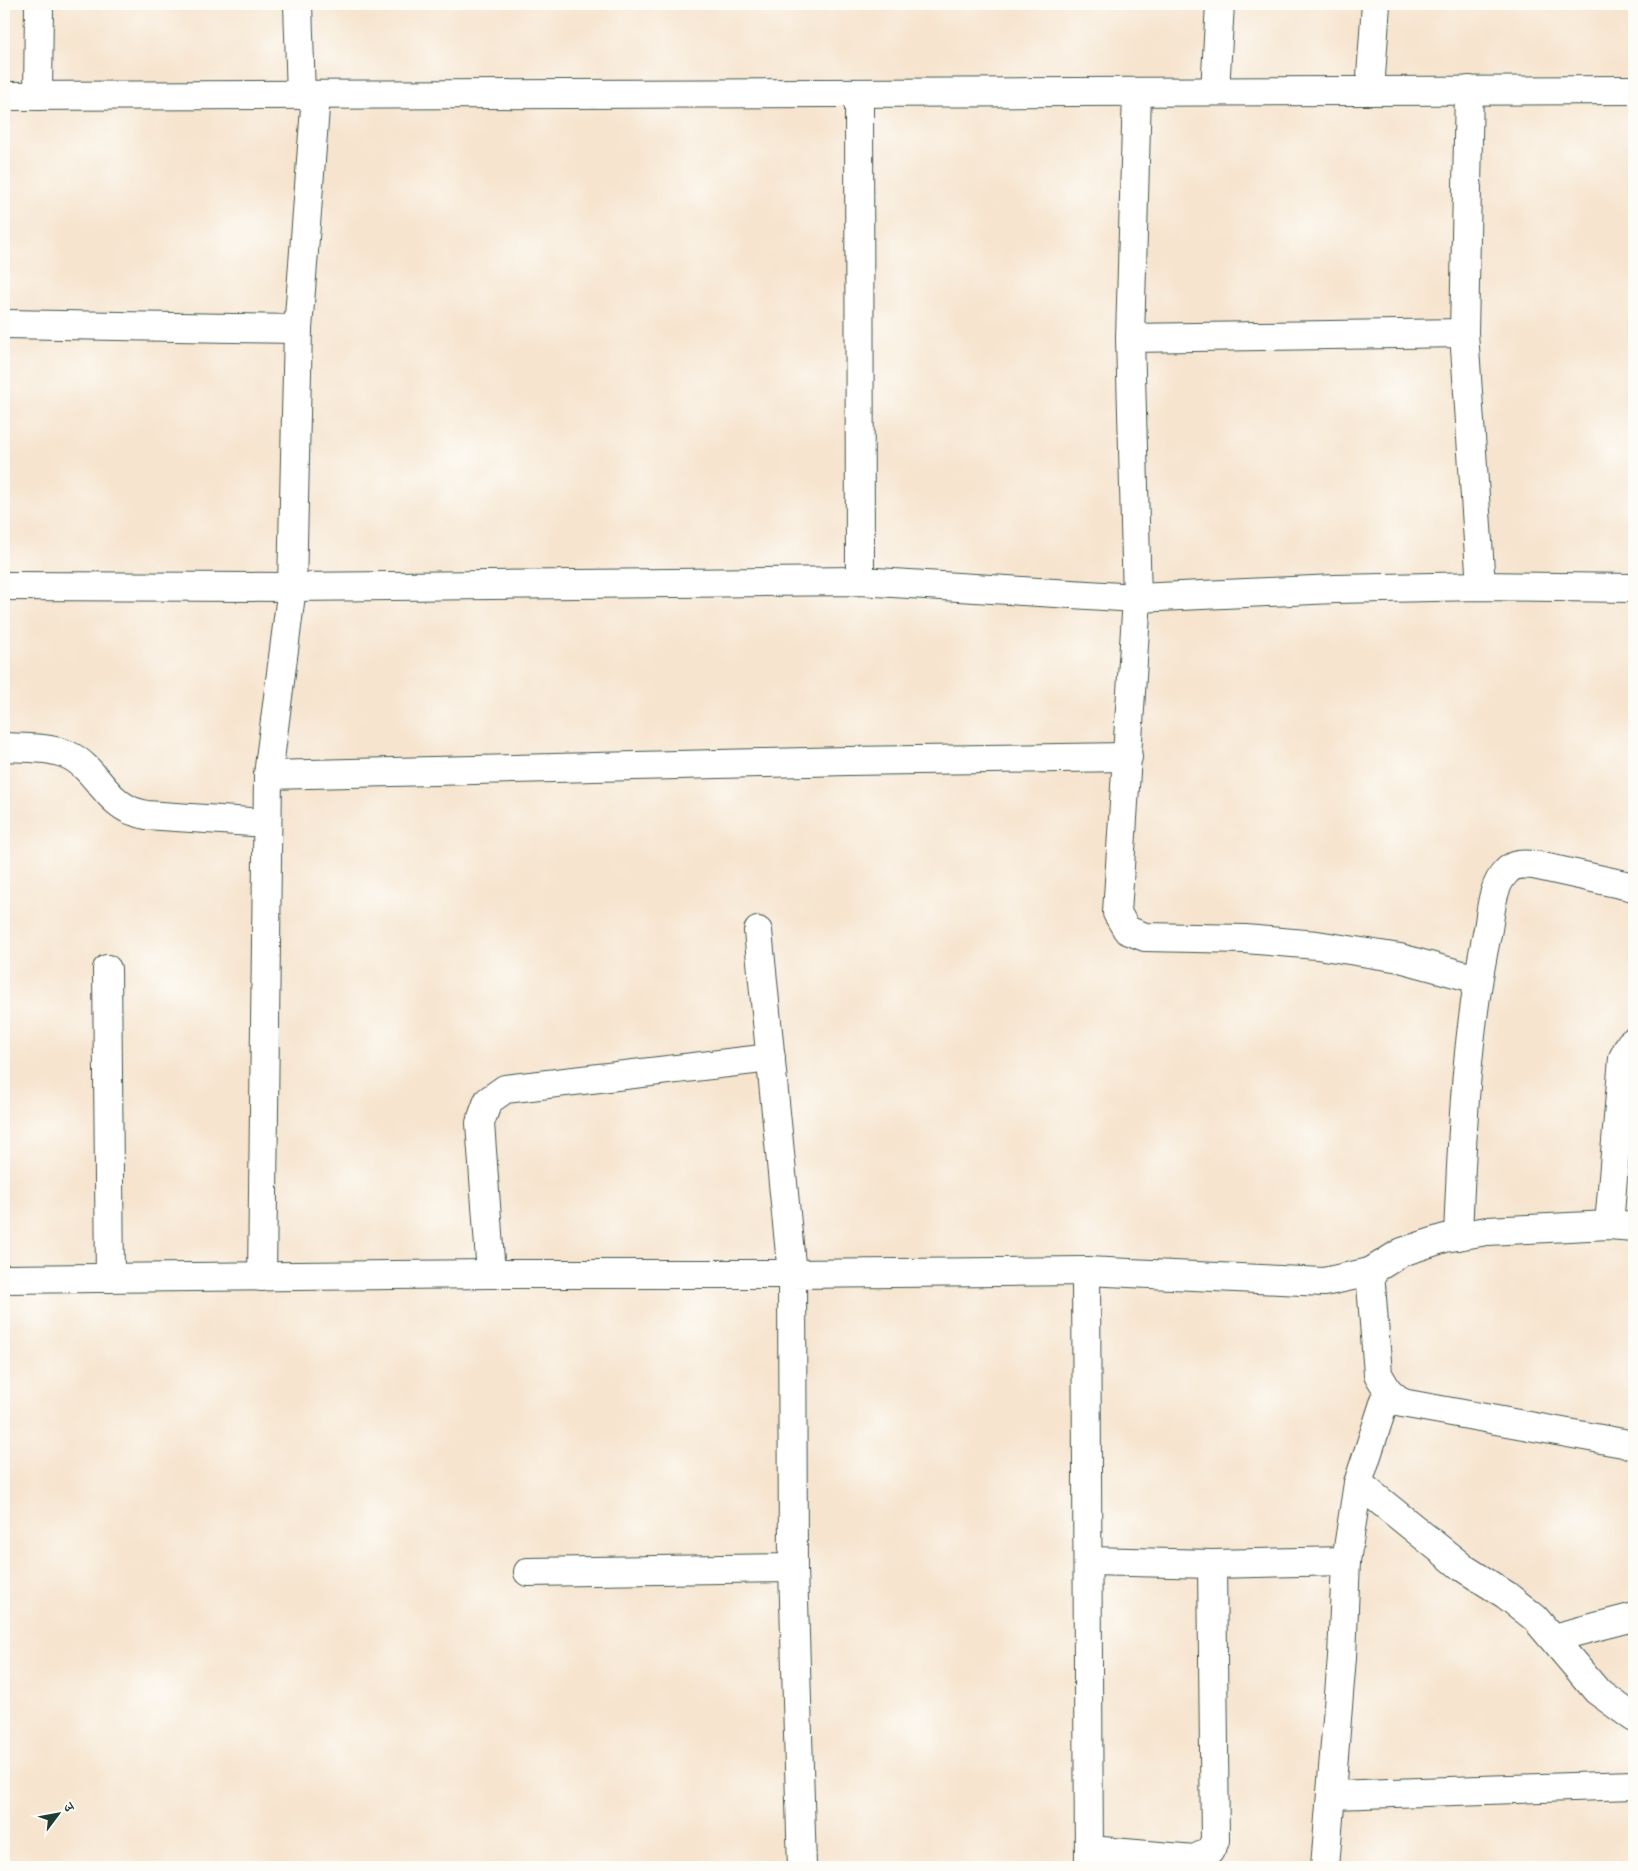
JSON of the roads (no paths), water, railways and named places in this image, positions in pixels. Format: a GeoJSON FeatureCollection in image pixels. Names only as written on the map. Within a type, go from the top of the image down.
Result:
{"type":"FeatureCollection","features":[{"type":"Feature","properties":{"kind":"street"},"geometry":{"type":"LineString","coordinates":[[38,96],[39,4]]}},
{"type":"Feature","properties":{"kind":"street"},"geometry":{"type":"LineString","coordinates":[[262,1277],[268,775],[292,587],[298,329],[308,95],[298,4]]}},
{"type":"Feature","properties":{"kind":"street"},"geometry":{"type":"LineString","coordinates":[[1215,91],[1220,4]]}},
{"type":"Feature","properties":{"kind":"street"},"geometry":{"type":"LineString","coordinates":[[1370,91],[1376,4]]}},
{"type":"Feature","properties":{"kind":"street"},"geometry":{"type":"LineString","coordinates":[[1469,90],[1464,333],[1481,586]]}},
{"type":"Feature","properties":{"kind":"street"},"geometry":{"type":"LineString","coordinates":[[4,96],[1634,90]]}},
{"type":"Feature","properties":{"kind":"street"},"geometry":{"type":"LineString","coordinates":[[1137,92],[1130,338],[1137,598],[1117,913],[1127,930],[1145,937],[1245,939],[1317,946],[1400,958],[1477,979]]}},
{"type":"Feature","properties":{"kind":"street"},"geometry":{"type":"LineString","coordinates":[[859,93],[860,581]]}},
{"type":"Feature","properties":{"kind":"street"},"geometry":{"type":"LineString","coordinates":[[4,324],[298,329]]}},
{"type":"Feature","properties":{"kind":"street"},"geometry":{"type":"LineString","coordinates":[[1130,338],[1464,333]]}},
{"type":"Feature","properties":{"kind":"street"},"geometry":{"type":"LineString","coordinates":[[4,586],[292,587],[860,581],[1137,598],[1335,589],[1481,586],[1634,588]]}},
{"type":"Feature","properties":{"kind":"street"},"geometry":{"type":"LineString","coordinates":[[4,747],[53,750],[70,756],[90,772],[110,795],[127,809],[146,815],[267,823]]}},
{"type":"Feature","properties":{"kind":"street"},"geometry":{"type":"LineString","coordinates":[[268,775],[827,761],[1128,757]]}},
{"type":"Feature","properties":{"kind":"street"},"geometry":{"type":"LineString","coordinates":[[1458,1236],[1462,1135],[1470,1035],[1477,979],[1497,886],[1506,871],[1520,864],[1534,865],[1634,887]]}},
{"type":"Feature","properties":{"kind":"street"},"geometry":{"type":"LineString","coordinates":[[758,932],[792,1274],[794,1568],[802,1867]]}},
{"type":"Feature","properties":{"kind":"street"},"geometry":{"type":"LineString","coordinates":[[107,969],[110,1278]]}},
{"type":"Feature","properties":{"kind":"street"},"geometry":{"type":"LineString","coordinates":[[4,1279],[1086,1271],[1324,1282],[1370,1272],[1402,1252],[1445,1238],[1488,1231],[1622,1226],[1623,1058],[1630,1044],[1634,1041]]}},
{"type":"Feature","properties":{"kind":"street"},"geometry":{"type":"LineString","coordinates":[[491,1274],[480,1122],[488,1101],[505,1089],[771,1058]]}},
{"type":"Feature","properties":{"kind":"street"},"geometry":{"type":"LineString","coordinates":[[1086,1271],[1090,1859],[1194,1860],[1209,1852],[1215,1841],[1212,1564]]}},
{"type":"Feature","properties":{"kind":"street"},"geometry":{"type":"LineString","coordinates":[[1370,1272],[1378,1374],[1388,1391],[1402,1403],[1634,1445]]}},
{"type":"Feature","properties":{"kind":"street"},"geometry":{"type":"LineString","coordinates":[[1325,1867],[1342,1657],[1346,1561],[1358,1483],[1388,1391]]}},
{"type":"Feature","properties":{"kind":"street"},"geometry":{"type":"LineString","coordinates":[[1358,1483],[1462,1568],[1506,1595],[1535,1618],[1597,1691],[1634,1718]]}},
{"type":"Feature","properties":{"kind":"street"},"geometry":{"type":"LineString","coordinates":[[1089,1561],[1212,1564],[1346,1561]]}},
{"type":"Feature","properties":{"kind":"street"},"geometry":{"type":"LineString","coordinates":[[528,1572],[794,1568]]}},
{"type":"Feature","properties":{"kind":"street"},"geometry":{"type":"LineString","coordinates":[[1553,1638],[1634,1617]]}},
{"type":"Feature","properties":{"kind":"street"},"geometry":{"type":"LineString","coordinates":[[1332,1795],[1634,1785]]}}]}
